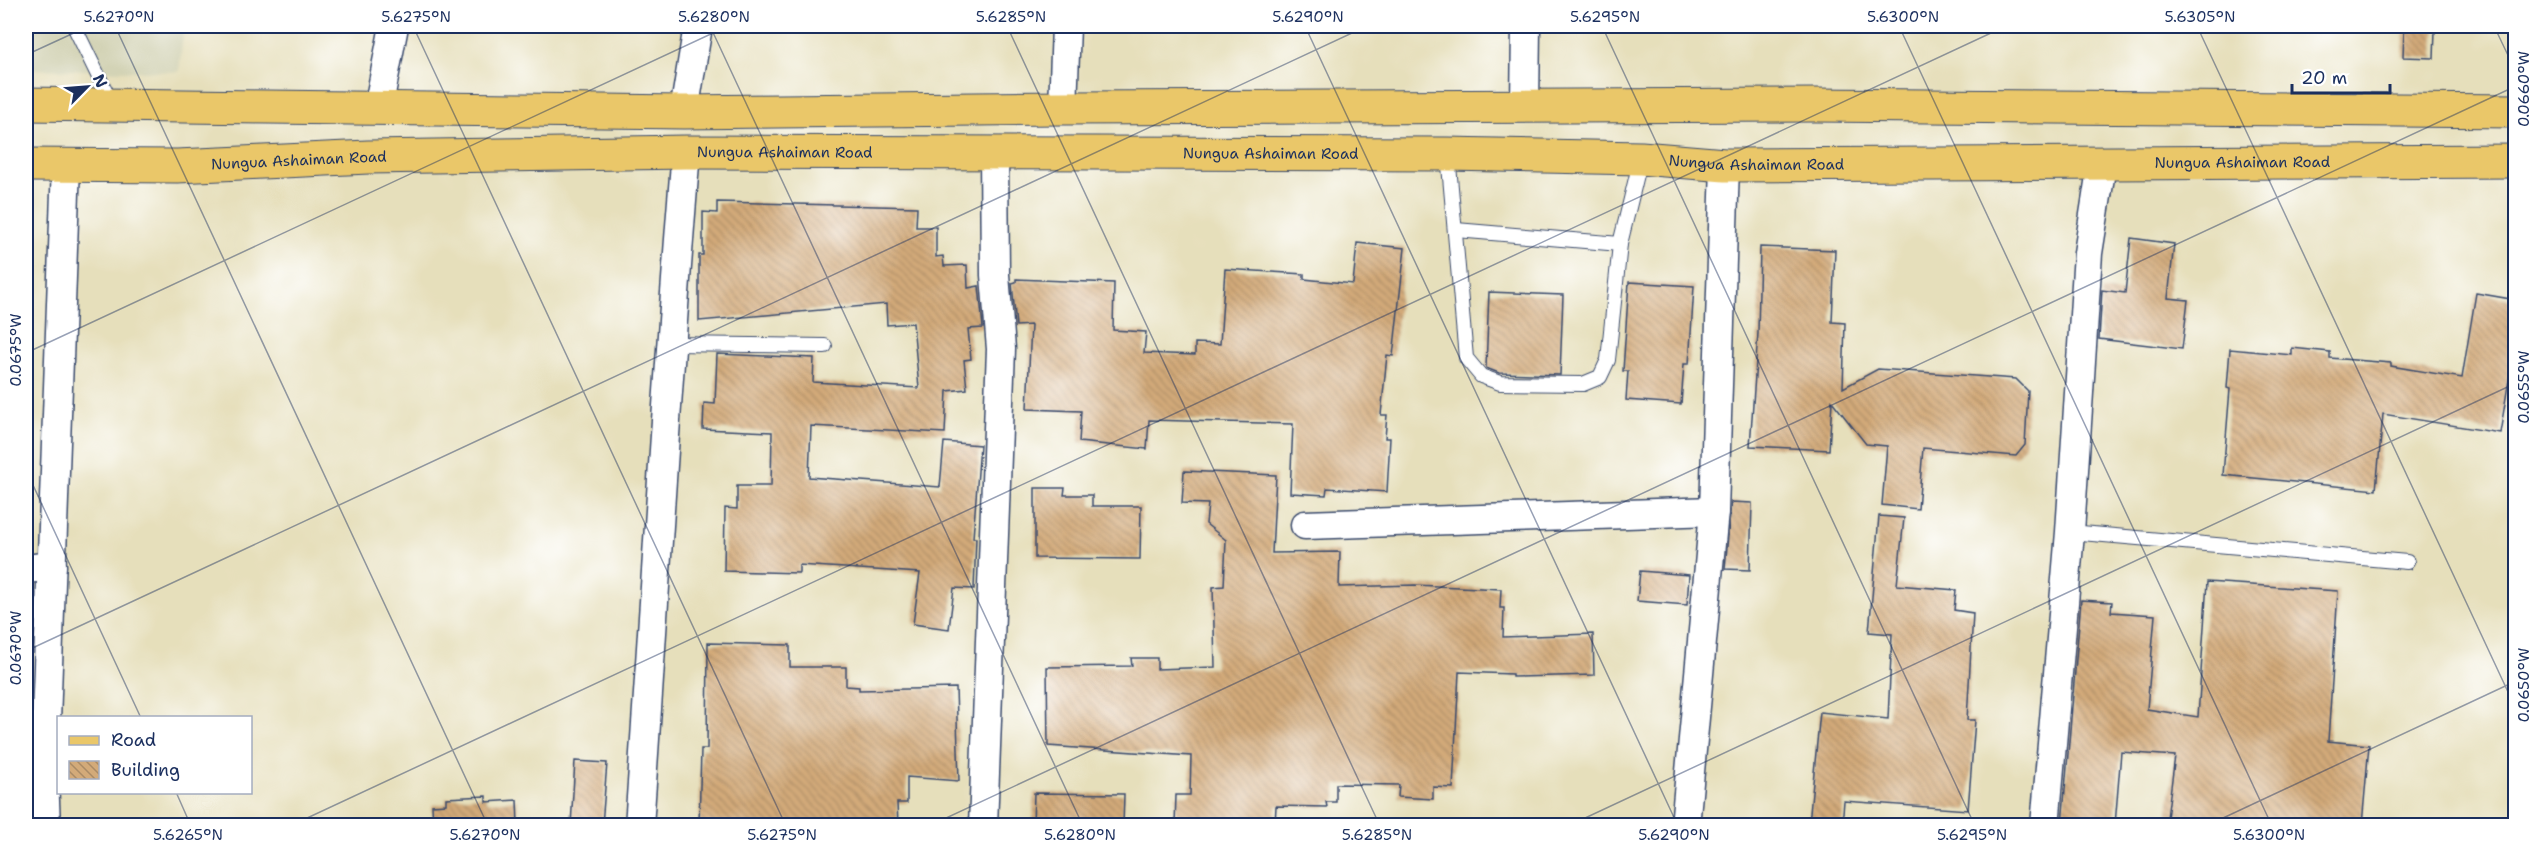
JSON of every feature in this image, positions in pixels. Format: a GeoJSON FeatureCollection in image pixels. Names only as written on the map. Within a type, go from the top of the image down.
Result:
{"type":"FeatureCollection","features":[{"type":"Feature","properties":{"kind":"main road"},"geometry":{"type":"LineString","coordinates":[[26,104],[684,112],[1815,105],[2516,111]]}},
{"type":"Feature","properties":{"kind":"main road","name":"Nungua Ashaiman Road"},"geometry":{"type":"LineString","coordinates":[[26,165],[177,166],[368,158],[686,152],[1448,154],[1641,158],[1725,165],[2102,164],[2273,160],[2516,161]]}},
{"type":"Feature","properties":{"kind":"street"},"geometry":{"type":"LineString","coordinates":[[378,110],[394,26]]}},
{"type":"Feature","properties":{"kind":"street"},"geometry":{"type":"LineString","coordinates":[[684,112],[698,26]]}},
{"type":"Feature","properties":{"kind":"street"},"geometry":{"type":"LineString","coordinates":[[1063,108],[1066,26]]}},
{"type":"Feature","properties":{"kind":"street"},"geometry":{"type":"LineString","coordinates":[[1525,106],[1526,26]]}},
{"type":"Feature","properties":{"kind":"street"},"geometry":{"type":"LineString","coordinates":[[639,825],[666,444],[670,344],[686,152]]}},
{"type":"Feature","properties":{"kind":"street"},"geometry":{"type":"LineString","coordinates":[[983,825],[1001,349],[995,274],[994,153]]}},
{"type":"Feature","properties":{"kind":"street"},"geometry":{"type":"LineString","coordinates":[[2046,825],[2070,532],[2088,253],[2102,164]]}},
{"type":"Feature","properties":{"kind":"street"},"geometry":{"type":"LineString","coordinates":[[46,825],[35,778],[39,567],[66,165]]}},
{"type":"Feature","properties":{"kind":"street"},"geometry":{"type":"LineString","coordinates":[[1685,825],[1714,511],[1725,165]]}},
{"type":"Feature","properties":{"kind":"street"},"geometry":{"type":"LineString","coordinates":[[1305,525],[1714,511]]}},
{"type":"Feature","properties":{"kind":"lane"},"geometry":{"type":"LineString","coordinates":[[74,26],[112,104]]}},
{"type":"Feature","properties":{"kind":"lane"},"geometry":{"type":"LineString","coordinates":[[1448,154],[1466,358],[1480,376],[1500,383],[1583,384],[1600,376],[1608,360],[1620,244],[1641,158]]}},
{"type":"Feature","properties":{"kind":"lane"},"geometry":{"type":"LineString","coordinates":[[1456,230],[1620,244]]}},
{"type":"Feature","properties":{"kind":"lane"},"geometry":{"type":"LineString","coordinates":[[670,344],[825,346]]}},
{"type":"Feature","properties":{"kind":"lane"},"geometry":{"type":"LineString","coordinates":[[2070,532],[2407,562]]}},
{"type":"Feature","properties":{"kind":"shaded area"},"geometry":{"type":"Polygon","coordinates":[[[26,26],[184,26],[179,72],[26,69],[26,26]]]}},
{"type":"Feature","properties":{"kind":"building"},"geometry":{"type":"Polygon","coordinates":[[[2404,29],[2435,30],[2434,58],[2403,57],[2404,29]]]}},
{"type":"Feature","properties":{"kind":"building"},"geometry":{"type":"Polygon","coordinates":[[[717,202],[917,207],[916,227],[936,227],[936,257],[943,256],[944,266],[967,265],[968,288],[979,286],[983,328],[968,329],[971,359],[964,360],[967,389],[947,391],[945,433],[811,426],[809,477],[940,487],[944,442],[980,445],[973,538],[976,538],[974,589],[954,588],[949,629],[913,624],[920,573],[799,565],[799,573],[724,571],[725,508],[737,509],[737,486],[771,486],[772,432],[703,429],[704,403],[715,404],[717,354],[814,358],[813,382],[919,388],[913,323],[887,325],[886,304],[699,321],[699,255],[703,255],[703,212],[717,213],[717,202]]]}},
{"type":"Feature","properties":{"kind":"building"},"geometry":{"type":"Polygon","coordinates":[[[2131,238],[2174,244],[2168,298],[2188,300],[2182,349],[2099,339],[2102,290],[2125,293],[2131,238]]]}},
{"type":"Feature","properties":{"kind":"building"},"geometry":{"type":"Polygon","coordinates":[[[1357,243],[1405,248],[1393,356],[1387,355],[1381,415],[1387,415],[1385,438],[1390,438],[1387,492],[1327,488],[1326,495],[1290,493],[1293,424],[1149,420],[1147,449],[1079,442],[1081,411],[1027,409],[1031,325],[1016,326],[1012,283],[1016,282],[1016,279],[1114,283],[1113,330],[1146,332],[1144,353],[1195,355],[1195,343],[1220,344],[1225,269],[1304,274],[1304,279],[1353,284],[1357,243]]]}},
{"type":"Feature","properties":{"kind":"building"},"geometry":{"type":"Polygon","coordinates":[[[1760,247],[1835,250],[1832,322],[1845,323],[1843,388],[1878,369],[2016,379],[2028,391],[2025,445],[2016,456],[1923,448],[1918,509],[1882,505],[1887,446],[1866,444],[1832,401],[1829,450],[1750,446],[1758,333],[1760,247]]]}},
{"type":"Feature","properties":{"kind":"building"},"geometry":{"type":"Polygon","coordinates":[[[1629,282],[1694,286],[1689,364],[1684,364],[1681,404],[1626,400],[1628,371],[1623,371],[1629,282]]]}},
{"type":"Feature","properties":{"kind":"building"},"geometry":{"type":"Polygon","coordinates":[[[1489,292],[1563,295],[1560,375],[1499,373],[1486,368],[1489,292]]]}},
{"type":"Feature","properties":{"kind":"building"},"geometry":{"type":"Polygon","coordinates":[[[2476,293],[2516,300],[2516,338],[2500,433],[2383,414],[2376,490],[2223,475],[2230,389],[2227,388],[2230,349],[2292,355],[2292,348],[2330,352],[2330,358],[2391,363],[2391,366],[2462,378],[2476,293]]]}},
{"type":"Feature","properties":{"kind":"building"},"geometry":{"type":"Polygon","coordinates":[[[1184,471],[1276,475],[1272,553],[1340,552],[1339,587],[1415,585],[1501,589],[1500,608],[1504,608],[1503,637],[1593,634],[1594,675],[1512,677],[1512,674],[1459,672],[1453,788],[1433,787],[1433,799],[1398,797],[1399,785],[1336,784],[1336,802],[1326,802],[1327,807],[1276,806],[1275,825],[1175,825],[1176,795],[1190,795],[1191,756],[1048,746],[1047,667],[1132,666],[1131,658],[1157,658],[1157,669],[1215,667],[1213,587],[1224,586],[1226,540],[1206,524],[1208,504],[1182,503],[1184,471]]]}},
{"type":"Feature","properties":{"kind":"building"},"geometry":{"type":"Polygon","coordinates":[[[1035,488],[1065,488],[1064,495],[1092,495],[1092,506],[1141,506],[1140,559],[1035,558],[1035,488]]]}},
{"type":"Feature","properties":{"kind":"building"},"geometry":{"type":"Polygon","coordinates":[[[1731,502],[1752,503],[1750,570],[1725,569],[1731,502]]]}},
{"type":"Feature","properties":{"kind":"building"},"geometry":{"type":"Polygon","coordinates":[[[1879,516],[1904,518],[1897,585],[1956,590],[1954,610],[1973,613],[1967,720],[1975,720],[1968,810],[1844,801],[1842,825],[1809,823],[1820,712],[1888,719],[1892,634],[1869,632],[1879,516]]]}},
{"type":"Feature","properties":{"kind":"building"},"geometry":{"type":"Polygon","coordinates":[[[1640,571],[1689,575],[1687,605],[1637,601],[1640,571]]]}},
{"type":"Feature","properties":{"kind":"building"},"geometry":{"type":"Polygon","coordinates":[[[2207,582],[2338,591],[2328,741],[2369,745],[2362,825],[2217,825],[2167,818],[2175,756],[2121,752],[2115,825],[2062,825],[2081,600],[2112,602],[2111,612],[2155,615],[2147,709],[2198,717],[2207,582]]]}},
{"type":"Feature","properties":{"kind":"building"},"geometry":{"type":"Polygon","coordinates":[[[708,643],[790,645],[790,667],[846,667],[846,686],[859,687],[859,690],[956,688],[959,781],[907,777],[907,803],[897,803],[898,825],[699,825],[701,749],[707,749],[708,643]]]}},
{"type":"Feature","properties":{"kind":"building"},"geometry":{"type":"Polygon","coordinates":[[[575,761],[607,763],[602,825],[571,825],[575,761]]]}},
{"type":"Feature","properties":{"kind":"building"},"geometry":{"type":"Polygon","coordinates":[[[1034,793],[1124,794],[1123,825],[1033,825],[1034,793]]]}},
{"type":"Feature","properties":{"kind":"building"},"geometry":{"type":"Polygon","coordinates":[[[486,796],[486,802],[517,800],[518,825],[433,825],[432,805],[446,804],[446,798],[486,796]]]}}]}
